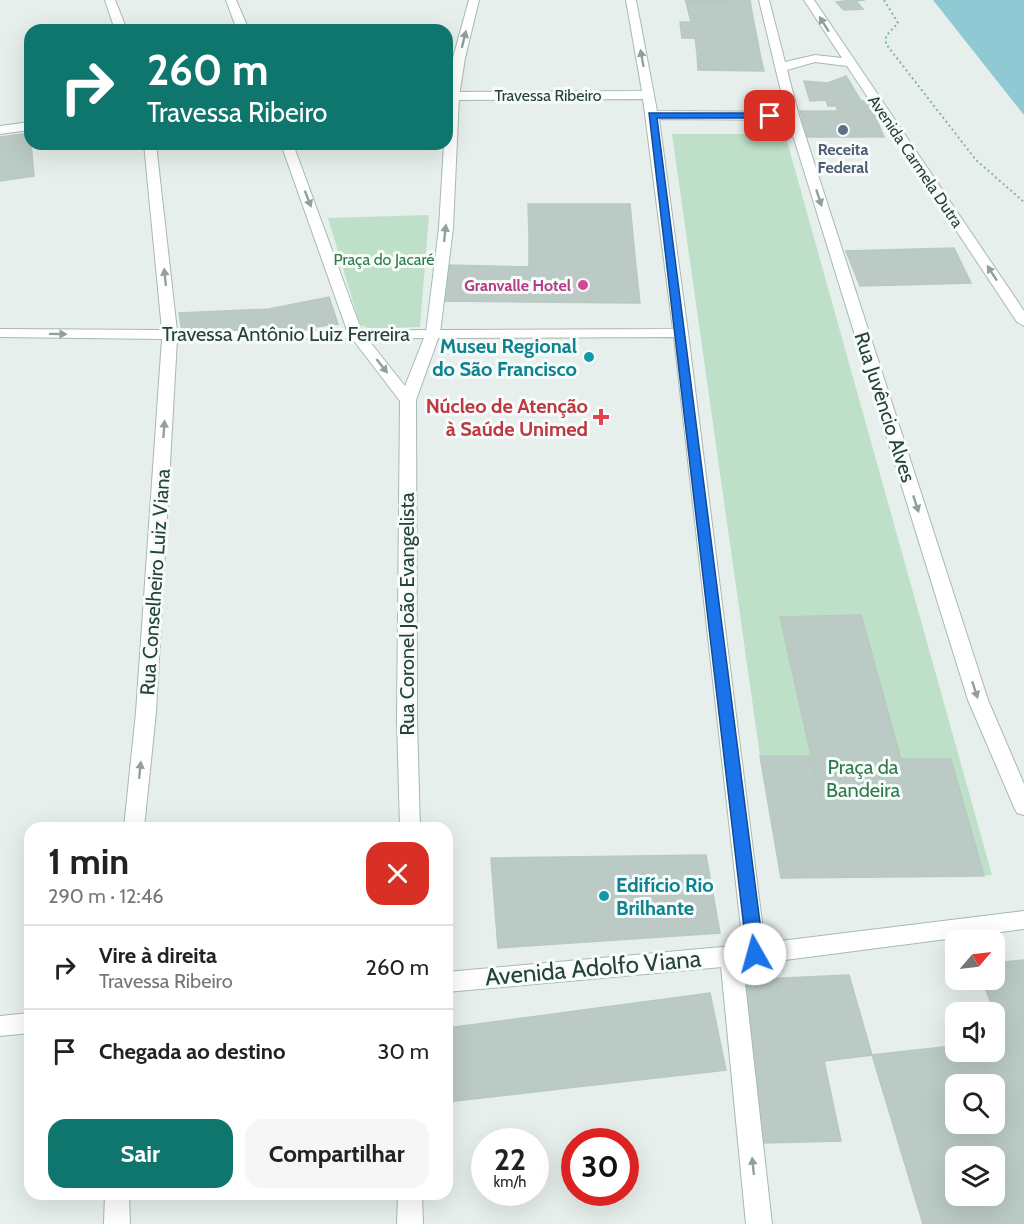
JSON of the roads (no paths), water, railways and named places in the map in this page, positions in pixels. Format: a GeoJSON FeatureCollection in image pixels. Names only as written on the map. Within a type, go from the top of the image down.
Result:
{"type":"FeatureCollection","features":[{"type":"Feature","properties":{"kind":"street"},"geometry":{"type":"LineString","coordinates":[[110,0],[119,24]]}},
{"type":"Feature","properties":{"kind":"street"},"geometry":{"type":"LineString","coordinates":[[231,0],[241,24]]}},
{"type":"Feature","properties":{"kind":"street","name":"Rua Coronel João Evangelista"},"geometry":{"type":"LineString","coordinates":[[453,83],[474,0]]}},
{"type":"Feature","properties":{"kind":"street"},"geometry":{"type":"LineString","coordinates":[[631,0],[652,115],[681,333],[755,954]]}},
{"type":"Feature","properties":{"kind":"street","name":"Rua Juvêncio Alves"},"geometry":{"type":"LineString","coordinates":[[764,0],[793,116],[978,700],[1024,807]]}},
{"type":"Feature","properties":{"kind":"street","name":"Avenida Carmela Dutra"},"geometry":{"type":"LineString","coordinates":[[809,0],[1024,322]]}},
{"type":"Feature","properties":{"kind":"street"},"geometry":{"type":"LineString","coordinates":[[782,68],[810,58],[829,58],[849,63]]}},
{"type":"Feature","properties":{"kind":"street","name":"Travessa Ribeiro"},"geometry":{"type":"LineString","coordinates":[[453,96],[648,95]]}},
{"type":"Feature","properties":{"kind":"street"},"geometry":{"type":"LineString","coordinates":[[652,115],[793,116]]}},
{"type":"Feature","properties":{"kind":"street"},"geometry":{"type":"LineString","coordinates":[[0,130],[24,127]]}},
{"type":"Feature","properties":{"kind":"street","name":"Rua Conselheiro Luiz Viana"},"geometry":{"type":"LineString","coordinates":[[135,822],[147,712],[170,335],[151,150]]}},
{"type":"Feature","properties":{"kind":"street"},"geometry":{"type":"LineString","coordinates":[[289,150],[355,333],[408,400]]}},
{"type":"Feature","properties":{"kind":"street","name":"Rua Coronel João Evangelista"},"geometry":{"type":"LineString","coordinates":[[410,822],[407,720],[408,400],[433,333],[446,228],[448,150]]}},
{"type":"Feature","properties":{"kind":"street","name":"Travessa Antônio Luiz Ferreira"},"geometry":{"type":"LineString","coordinates":[[0,333],[170,335],[681,333]]}},
{"type":"Feature","properties":{"kind":"street","name":"Avenida Adolfo Viana"},"geometry":{"type":"LineString","coordinates":[[453,981],[755,954],[1024,920]]}},
{"type":"Feature","properties":{"kind":"street"},"geometry":{"type":"LineString","coordinates":[[731,956],[759,1224]]}},
{"type":"Feature","properties":{"kind":"street"},"geometry":{"type":"LineString","coordinates":[[0,1026],[24,1024]]}},
{"type":"Feature","properties":{"kind":"street"},"geometry":{"type":"LineString","coordinates":[[117,1200],[117,1224]]}},
{"type":"Feature","properties":{"kind":"street"},"geometry":{"type":"LineString","coordinates":[[410,1200],[410,1224]]}},
{"type":"Feature","properties":{"kind":"water"},"geometry":{"type":"Polygon","coordinates":[[[933,0],[1024,0],[1024,115],[933,0]]]}},
{"type":"Feature","properties":{"kind":"place","name":"Receita Federal"},"geometry":{"type":"Point","coordinates":[843,130]}},
{"type":"Feature","properties":{"kind":"place","name":"Granvalle Hotel"},"geometry":{"type":"Point","coordinates":[583,285]}},
{"type":"Feature","properties":{"kind":"place","name":"Museu Regional do São Francisco"},"geometry":{"type":"Point","coordinates":[589,357]}},
{"type":"Feature","properties":{"kind":"place","name":"Núcleo de Atenção à Saúde Unimed"},"geometry":{"type":"Point","coordinates":[601,417]}},
{"type":"Feature","properties":{"kind":"place","name":"Edifício Rio Brilhante"},"geometry":{"type":"Point","coordinates":[604,896]}},
{"type":"Feature","properties":{"kind":"park label","name":"Praça do Jacaré"},"geometry":{"type":"Point","coordinates":[384,259]}},
{"type":"Feature","properties":{"kind":"park label","name":"Praça da Bandeira"},"geometry":{"type":"Point","coordinates":[863,778]}}]}
